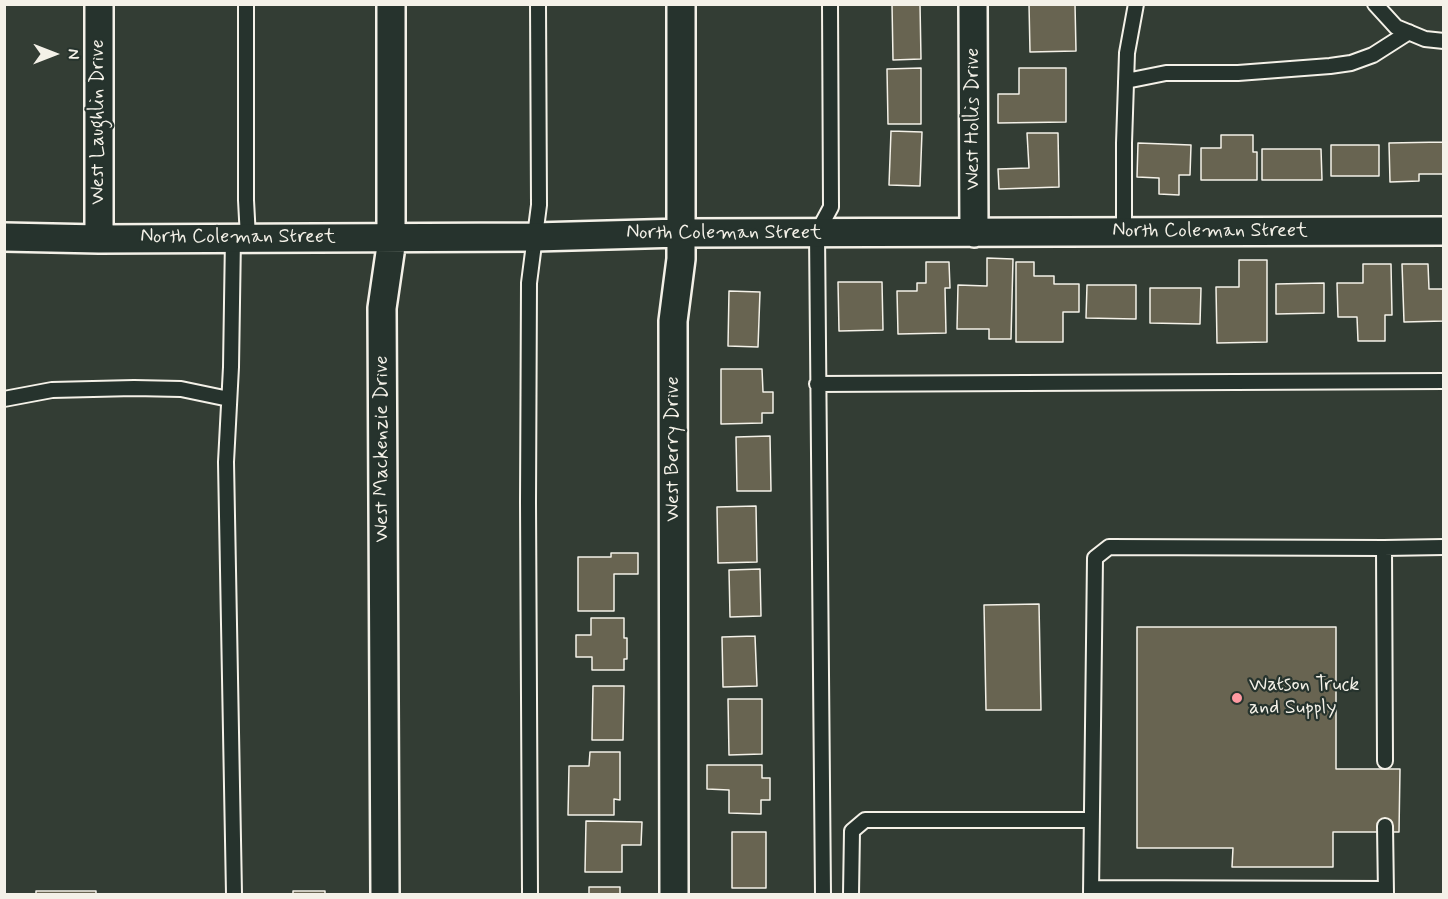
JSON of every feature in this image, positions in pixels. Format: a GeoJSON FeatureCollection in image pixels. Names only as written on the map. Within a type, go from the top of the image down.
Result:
{"type":"FeatureCollection","features":[{"type":"Feature","properties":{"kind":"street","name":"West Laughlin Drive"},"geometry":{"type":"LineString","coordinates":[[99,4],[99,239]]}},
{"type":"Feature","properties":{"kind":"street","name":"West Mackenzie Drive"},"geometry":{"type":"LineString","coordinates":[[385,894],[382,308],[391,237],[391,4]]}},
{"type":"Feature","properties":{"kind":"street","name":"West Berry Drive"},"geometry":{"type":"LineString","coordinates":[[674,894],[673,321],[681,259],[681,4]]}},
{"type":"Feature","properties":{"kind":"street","name":"West Hollis Drive"},"geometry":{"type":"LineString","coordinates":[[973,4],[974,233]]}},
{"type":"Feature","properties":{"kind":"street","name":"North Coleman Street"},"geometry":{"type":"LineString","coordinates":[[4,237],[99,239],[534,237],[681,233],[1443,231]]}},
{"type":"Feature","properties":{"kind":"lane"},"geometry":{"type":"LineString","coordinates":[[234,894],[226,462],[241,238],[246,200],[246,4]]}},
{"type":"Feature","properties":{"kind":"lane"},"geometry":{"type":"LineString","coordinates":[[530,894],[529,295],[539,205],[538,4]]}},
{"type":"Feature","properties":{"kind":"lane"},"geometry":{"type":"LineString","coordinates":[[823,894],[817,233],[831,207],[830,4]]}},
{"type":"Feature","properties":{"kind":"lane"},"geometry":{"type":"LineString","coordinates":[[1124,233],[1127,53],[1136,4]]}},
{"type":"Feature","properties":{"kind":"lane"},"geometry":{"type":"LineString","coordinates":[[1376,4],[1396,27],[1425,39],[1443,41]]}},
{"type":"Feature","properties":{"kind":"lane"},"geometry":{"type":"LineString","coordinates":[[1126,81],[1166,74],[1238,73],[1351,63],[1373,55],[1409,32]]}},
{"type":"Feature","properties":{"kind":"lane"},"geometry":{"type":"LineString","coordinates":[[817,384],[1443,381]]}},
{"type":"Feature","properties":{"kind":"lane"},"geometry":{"type":"LineString","coordinates":[[4,399],[52,390],[134,388],[181,389],[229,399]]}},
{"type":"Feature","properties":{"kind":"lane"},"geometry":{"type":"LineString","coordinates":[[1385,826],[1386,892],[1091,891],[1095,558],[1109,547],[1443,547]]}},
{"type":"Feature","properties":{"kind":"lane"},"geometry":{"type":"LineString","coordinates":[[1384,548],[1385,761]]}},
{"type":"Feature","properties":{"kind":"lane"},"geometry":{"type":"LineString","coordinates":[[851,894],[852,831],[865,820],[1091,820]]}},
{"type":"Feature","properties":{"kind":"building"},"geometry":{"type":"Polygon","coordinates":[[[892,4],[920,4],[921,59],[893,60],[892,4]]]}},
{"type":"Feature","properties":{"kind":"building"},"geometry":{"type":"Polygon","coordinates":[[[1029,4],[1075,4],[1076,51],[1030,52],[1029,4]]]}},
{"type":"Feature","properties":{"kind":"building"},"geometry":{"type":"Polygon","coordinates":[[[921,68],[921,124],[888,124],[887,69],[921,68]]]}},
{"type":"Feature","properties":{"kind":"building"},"geometry":{"type":"Polygon","coordinates":[[[1019,68],[1066,68],[1066,122],[998,123],[998,94],[1019,94],[1019,68]]]}},
{"type":"Feature","properties":{"kind":"building"},"geometry":{"type":"Polygon","coordinates":[[[891,131],[922,132],[920,186],[889,185],[891,131]]]}},
{"type":"Feature","properties":{"kind":"building"},"geometry":{"type":"Polygon","coordinates":[[[1027,133],[1058,133],[1059,187],[999,189],[998,169],[1029,168],[1027,133]]]}},
{"type":"Feature","properties":{"kind":"building"},"geometry":{"type":"Polygon","coordinates":[[[1221,135],[1253,135],[1253,152],[1257,152],[1257,180],[1201,180],[1201,148],[1221,148],[1221,135]]]}},
{"type":"Feature","properties":{"kind":"building"},"geometry":{"type":"Polygon","coordinates":[[[1443,142],[1444,174],[1419,174],[1419,181],[1390,182],[1389,143],[1443,142]]]}},
{"type":"Feature","properties":{"kind":"building"},"geometry":{"type":"Polygon","coordinates":[[[1138,143],[1191,145],[1190,175],[1179,175],[1179,195],[1159,194],[1159,178],[1137,177],[1138,143]]]}},
{"type":"Feature","properties":{"kind":"building"},"geometry":{"type":"Polygon","coordinates":[[[1331,145],[1379,145],[1379,176],[1331,176],[1331,145]]]}},
{"type":"Feature","properties":{"kind":"building"},"geometry":{"type":"Polygon","coordinates":[[[1262,149],[1321,149],[1322,180],[1262,180],[1262,149]]]}},
{"type":"Feature","properties":{"kind":"building"},"geometry":{"type":"Polygon","coordinates":[[[987,258],[1013,259],[1011,339],[989,339],[989,329],[957,329],[958,285],[987,286],[987,258]]]}},
{"type":"Feature","properties":{"kind":"building"},"geometry":{"type":"Polygon","coordinates":[[[1239,260],[1267,260],[1267,342],[1217,343],[1216,287],[1239,287],[1239,260]]]}},
{"type":"Feature","properties":{"kind":"building"},"geometry":{"type":"Polygon","coordinates":[[[926,262],[949,262],[950,288],[945,288],[946,333],[898,334],[897,291],[917,291],[917,283],[926,283],[926,262]]]}},
{"type":"Feature","properties":{"kind":"building"},"geometry":{"type":"Polygon","coordinates":[[[1016,262],[1034,262],[1034,276],[1054,276],[1054,284],[1079,284],[1079,312],[1063,312],[1063,342],[1016,342],[1016,262]]]}},
{"type":"Feature","properties":{"kind":"building"},"geometry":{"type":"Polygon","coordinates":[[[1363,264],[1391,264],[1392,315],[1385,315],[1385,341],[1358,341],[1357,317],[1338,317],[1337,283],[1363,283],[1363,264]]]}},
{"type":"Feature","properties":{"kind":"building"},"geometry":{"type":"Polygon","coordinates":[[[1402,264],[1428,264],[1429,289],[1444,289],[1444,321],[1404,322],[1402,264]]]}},
{"type":"Feature","properties":{"kind":"building"},"geometry":{"type":"Polygon","coordinates":[[[838,282],[882,282],[883,330],[839,331],[838,282]]]}},
{"type":"Feature","properties":{"kind":"building"},"geometry":{"type":"Polygon","coordinates":[[[1324,283],[1324,313],[1276,314],[1276,284],[1324,283]]]}},
{"type":"Feature","properties":{"kind":"building"},"geometry":{"type":"Polygon","coordinates":[[[1087,285],[1136,285],[1136,319],[1086,318],[1087,285]]]}},
{"type":"Feature","properties":{"kind":"building"},"geometry":{"type":"Polygon","coordinates":[[[1150,288],[1201,288],[1200,324],[1150,323],[1150,288]]]}},
{"type":"Feature","properties":{"kind":"building"},"geometry":{"type":"Polygon","coordinates":[[[729,291],[760,292],[758,347],[728,346],[729,291]]]}},
{"type":"Feature","properties":{"kind":"building"},"geometry":{"type":"Polygon","coordinates":[[[721,369],[762,369],[763,392],[773,392],[773,413],[762,413],[762,423],[721,424],[721,369]]]}},
{"type":"Feature","properties":{"kind":"building"},"geometry":{"type":"Polygon","coordinates":[[[770,436],[771,491],[737,491],[736,437],[770,436]]]}},
{"type":"Feature","properties":{"kind":"building"},"geometry":{"type":"Polygon","coordinates":[[[756,506],[757,562],[718,563],[717,507],[756,506]]]}},
{"type":"Feature","properties":{"kind":"building"},"geometry":{"type":"Polygon","coordinates":[[[611,553],[638,553],[638,574],[614,574],[614,611],[578,611],[578,557],[611,557],[611,553]]]}},
{"type":"Feature","properties":{"kind":"building"},"geometry":{"type":"Polygon","coordinates":[[[760,569],[761,616],[730,617],[729,570],[760,569]]]}},
{"type":"Feature","properties":{"kind":"building"},"geometry":{"type":"Polygon","coordinates":[[[1039,604],[1041,710],[986,710],[984,605],[1039,604]]]}},
{"type":"Feature","properties":{"kind":"building"},"geometry":{"type":"Polygon","coordinates":[[[591,618],[624,618],[627,659],[624,659],[624,670],[592,670],[592,657],[576,657],[576,635],[591,635],[591,618]]]}},
{"type":"Feature","properties":{"kind":"building","name":"Watson Truck and Supply"},"geometry":{"type":"Polygon","coordinates":[[[1137,627],[1336,627],[1336,769],[1400,769],[1399,832],[1333,832],[1333,867],[1232,867],[1233,848],[1137,848],[1137,627]]]}},
{"type":"Feature","properties":{"kind":"building"},"geometry":{"type":"Polygon","coordinates":[[[755,636],[757,686],[723,687],[722,637],[755,636]]]}},
{"type":"Feature","properties":{"kind":"building"},"geometry":{"type":"Polygon","coordinates":[[[593,686],[624,686],[623,740],[592,740],[593,686]]]}},
{"type":"Feature","properties":{"kind":"building"},"geometry":{"type":"Polygon","coordinates":[[[728,699],[762,699],[762,754],[729,755],[728,699]]]}},
{"type":"Feature","properties":{"kind":"building"},"geometry":{"type":"Polygon","coordinates":[[[590,752],[620,752],[620,800],[614,799],[614,815],[568,815],[569,766],[589,766],[590,752]]]}},
{"type":"Feature","properties":{"kind":"building"},"geometry":{"type":"Polygon","coordinates":[[[707,765],[762,765],[762,778],[770,778],[770,800],[761,800],[761,814],[729,813],[729,790],[707,789],[707,765]]]}},
{"type":"Feature","properties":{"kind":"building"},"geometry":{"type":"Polygon","coordinates":[[[586,821],[642,822],[641,845],[622,845],[622,872],[585,872],[586,821]]]}},
{"type":"Feature","properties":{"kind":"building"},"geometry":{"type":"Polygon","coordinates":[[[732,832],[766,832],[766,888],[732,888],[732,832]]]}},
{"type":"Feature","properties":{"kind":"building"},"geometry":{"type":"Polygon","coordinates":[[[589,887],[620,887],[620,894],[589,894],[589,887]]]}},
{"type":"Feature","properties":{"kind":"building"},"geometry":{"type":"Polygon","coordinates":[[[36,891],[96,891],[96,894],[36,894],[36,891]]]}},
{"type":"Feature","properties":{"kind":"building"},"geometry":{"type":"Polygon","coordinates":[[[293,891],[325,891],[325,894],[293,894],[293,891]]]}},
{"type":"Feature","properties":{"kind":"place","name":"Watson Truck and Supply"},"geometry":{"type":"Point","coordinates":[1237,698]}}]}
